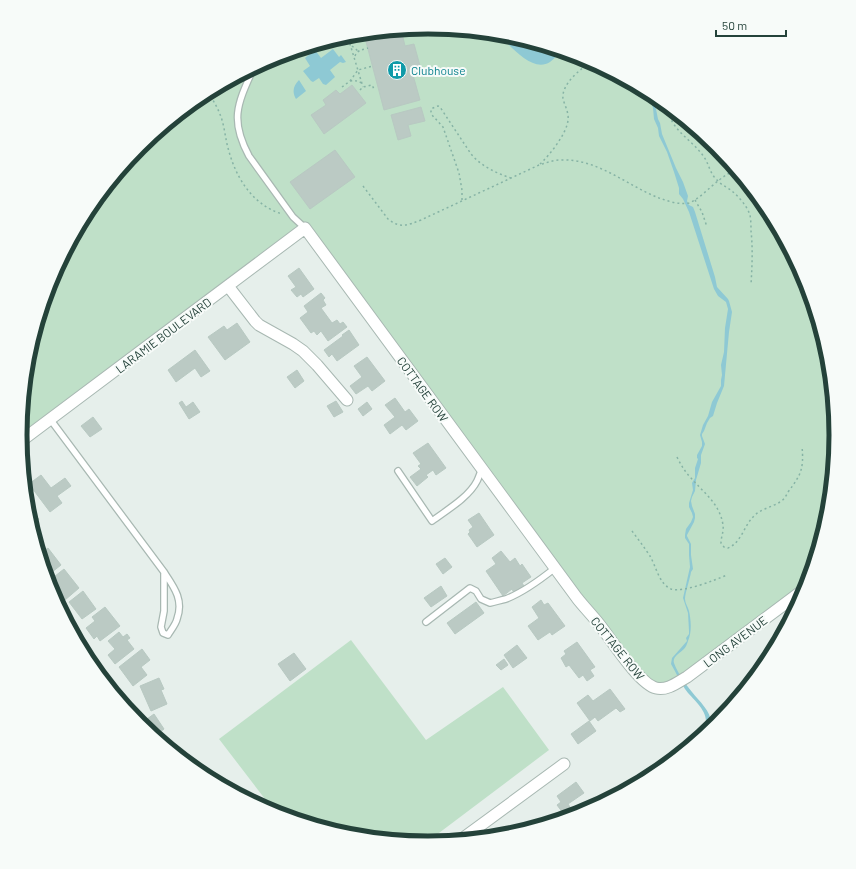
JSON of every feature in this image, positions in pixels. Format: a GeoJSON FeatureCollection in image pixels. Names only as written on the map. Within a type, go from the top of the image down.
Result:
{"type":"FeatureCollection","features":[{"type":"Feature","properties":{"kind":"street","name":"LARAMIE BOULEVARD"},"geometry":{"type":"LineString","coordinates":[[27,436],[305,228]]}},
{"type":"Feature","properties":{"kind":"street","name":"COTTAGE ROW"},"geometry":{"type":"LineString","coordinates":[[305,228],[577,598],[599,624],[638,676],[651,686],[661,689]]}},
{"type":"Feature","properties":{"kind":"street"},"geometry":{"type":"LineString","coordinates":[[228,286],[259,326],[303,351],[347,400]]}},
{"type":"Feature","properties":{"kind":"street","name":"LONG AVENUE"},"geometry":{"type":"LineString","coordinates":[[661,689],[675,684],[687,676],[794,597]]}},
{"type":"Feature","properties":{"kind":"street"},"geometry":{"type":"LineString","coordinates":[[470,833],[564,764]]}},
{"type":"Feature","properties":{"kind":"lane","name":"COTTAGE ROW"},"geometry":{"type":"LineString","coordinates":[[251,75],[238,108],[238,125],[240,135],[249,156],[293,217],[305,228]]}},
{"type":"Feature","properties":{"kind":"lane"},"geometry":{"type":"LineString","coordinates":[[50,419],[164,572],[175,589],[180,603],[178,619],[168,635],[163,633],[161,627],[164,611],[164,572]]}},
{"type":"Feature","properties":{"kind":"lane"},"geometry":{"type":"LineString","coordinates":[[398,471],[432,521],[471,490],[482,469]]}},
{"type":"Feature","properties":{"kind":"lane"},"geometry":{"type":"LineString","coordinates":[[426,622],[470,588],[476,590],[481,599],[490,603],[507,598],[523,590],[555,568]]}},
{"type":"Feature","properties":{"kind":"path"},"geometry":{"type":"LineString","coordinates":[[351,41],[350,44],[363,87]]}},
{"type":"Feature","properties":{"kind":"path"},"geometry":{"type":"LineString","coordinates":[[350,44],[359,51]]}},
{"type":"Feature","properties":{"kind":"path"},"geometry":{"type":"LineString","coordinates":[[354,58],[359,51],[368,48]]}},
{"type":"Feature","properties":{"kind":"path"},"geometry":{"type":"LineString","coordinates":[[342,87],[350,81],[358,70],[372,66]]}},
{"type":"Feature","properties":{"kind":"path"},"geometry":{"type":"LineString","coordinates":[[539,165],[554,149],[567,125],[568,115],[563,98],[566,86],[576,73],[586,66]]}},
{"type":"Feature","properties":{"kind":"path"},"geometry":{"type":"LineString","coordinates":[[350,81],[354,80],[362,84]]}},
{"type":"Feature","properties":{"kind":"path"},"geometry":{"type":"LineString","coordinates":[[360,90],[363,87],[372,85],[374,89]]}},
{"type":"Feature","properties":{"kind":"path"},"geometry":{"type":"LineString","coordinates":[[211,97],[221,117],[234,168],[243,183],[252,196],[264,205],[279,213],[293,217]]}},
{"type":"Feature","properties":{"kind":"path"},"geometry":{"type":"LineString","coordinates":[[462,200],[462,190],[457,167],[448,145],[443,127],[431,112],[431,109],[433,108],[438,106],[440,107],[476,160],[511,178]]}},
{"type":"Feature","properties":{"kind":"path"},"geometry":{"type":"LineString","coordinates":[[668,113],[674,124],[704,156],[712,174],[717,181],[733,191],[745,206],[750,216],[752,239],[751,285]]}},
{"type":"Feature","properties":{"kind":"path"},"geometry":{"type":"LineString","coordinates":[[363,186],[388,219],[400,225],[422,220],[539,165],[559,160],[582,162],[609,172],[656,197],[671,202],[681,203],[688,203],[695,200],[717,181],[731,172]]}},
{"type":"Feature","properties":{"kind":"path"},"geometry":{"type":"LineString","coordinates":[[695,200],[708,227]]}},
{"type":"Feature","properties":{"kind":"path"},"geometry":{"type":"LineString","coordinates":[[677,457],[686,473],[714,502],[722,518],[724,528],[721,540],[722,545],[726,548],[736,543],[753,516],[781,502],[794,485],[800,476],[802,446]]}},
{"type":"Feature","properties":{"kind":"path"},"geometry":{"type":"LineString","coordinates":[[632,531],[650,555],[663,582],[669,588],[681,590],[709,583],[727,575]]}},
{"type":"Feature","properties":{"kind":"green space"},"geometry":{"type":"Polygon","coordinates":[[[402,34],[454,34],[506,41],[532,47],[581,64],[628,87],[672,116],[712,151],[746,190],[775,234],[788,257],[808,306],[821,356],[826,382],[829,434],[826,487],[821,513],[808,563],[797,590],[683,674],[666,684],[650,682],[576,591],[303,222],[27,429],[30,382],[35,356],[48,306],[68,257],[81,234],[110,190],[144,151],[184,116],[205,101],[251,75],[275,64],[324,47],[350,41],[402,34]]]}},
{"type":"Feature","properties":{"kind":"green space"},"geometry":{"type":"Polygon","coordinates":[[[351,640],[426,740],[503,687],[549,750],[435,836],[428,836],[402,835],[350,828],[299,814],[267,801],[219,739],[351,640]]]}},
{"type":"Feature","properties":{"kind":"water"},"geometry":{"type":"Polygon","coordinates":[[[505,41],[557,55],[550,62],[543,65],[528,61],[505,41]]]}},
{"type":"Feature","properties":{"kind":"water"},"geometry":{"type":"Polygon","coordinates":[[[333,49],[339,57],[341,55],[346,62],[340,62],[330,70],[335,77],[326,85],[323,84],[319,78],[313,82],[311,81],[303,71],[310,66],[305,58],[315,50],[321,58],[333,49]]]}},
{"type":"Feature","properties":{"kind":"water"},"geometry":{"type":"Polygon","coordinates":[[[299,80],[306,91],[296,99],[294,89],[299,80]]]}},
{"type":"Feature","properties":{"kind":"water"},"geometry":{"type":"Polygon","coordinates":[[[650,101],[655,104],[662,134],[683,182],[688,196],[687,201],[689,205],[693,207],[695,212],[717,287],[728,299],[732,312],[724,386],[713,416],[710,418],[702,434],[705,444],[701,455],[701,463],[696,480],[695,491],[691,501],[695,518],[687,536],[691,544],[693,569],[685,599],[690,618],[690,634],[685,647],[674,659],[675,667],[682,678],[709,714],[710,720],[706,723],[706,718],[702,709],[685,689],[671,664],[672,658],[687,641],[686,638],[689,634],[688,613],[683,598],[690,567],[689,544],[685,538],[685,535],[686,529],[693,517],[689,503],[693,490],[692,483],[695,478],[695,468],[698,459],[697,455],[702,446],[700,435],[712,402],[721,386],[721,365],[724,352],[725,328],[728,309],[726,302],[718,296],[714,289],[689,212],[679,194],[679,188],[674,172],[667,152],[659,136],[658,128],[654,119],[650,101]]]}},
{"type":"Feature","properties":{"kind":"building","name":"Clubhouse"},"geometry":{"type":"Polygon","coordinates":[[[402,34],[405,46],[414,44],[422,73],[413,75],[420,100],[384,110],[365,39],[402,34]]]}},
{"type":"Feature","properties":{"kind":"building"},"geometry":{"type":"Polygon","coordinates":[[[352,85],[366,103],[324,134],[311,115],[326,105],[323,100],[336,90],[340,94],[352,85]]]}},
{"type":"Feature","properties":{"kind":"building"},"geometry":{"type":"Polygon","coordinates":[[[421,107],[425,121],[408,125],[411,136],[398,140],[391,115],[421,107]]]}},
{"type":"Feature","properties":{"kind":"building"},"geometry":{"type":"Polygon","coordinates":[[[335,150],[355,177],[310,209],[290,182],[335,150]]]}},
{"type":"Feature","properties":{"kind":"building"},"geometry":{"type":"Polygon","coordinates":[[[299,268],[314,289],[303,297],[301,294],[297,297],[291,290],[296,287],[288,276],[299,268]]]}},
{"type":"Feature","properties":{"kind":"building"},"geometry":{"type":"Polygon","coordinates":[[[321,293],[325,298],[323,300],[326,305],[321,308],[332,323],[337,320],[340,324],[343,322],[347,327],[328,341],[321,331],[317,335],[314,331],[311,333],[300,318],[308,312],[304,306],[321,293]]]}},
{"type":"Feature","properties":{"kind":"building"},"geometry":{"type":"Polygon","coordinates":[[[237,323],[250,342],[225,360],[208,337],[224,326],[227,330],[237,323]]]}},
{"type":"Feature","properties":{"kind":"building"},"geometry":{"type":"Polygon","coordinates":[[[349,330],[359,345],[337,361],[332,354],[329,357],[324,350],[349,330]]]}},
{"type":"Feature","properties":{"kind":"building"},"geometry":{"type":"Polygon","coordinates":[[[195,350],[210,371],[201,377],[195,368],[176,382],[168,370],[195,350]]]}},
{"type":"Feature","properties":{"kind":"building"},"geometry":{"type":"Polygon","coordinates":[[[367,357],[385,381],[372,391],[368,386],[356,394],[350,386],[362,377],[354,366],[367,357]]]}},
{"type":"Feature","properties":{"kind":"building"},"geometry":{"type":"Polygon","coordinates":[[[297,370],[304,381],[295,388],[287,377],[297,370]]]}},
{"type":"Feature","properties":{"kind":"building"},"geometry":{"type":"Polygon","coordinates":[[[395,398],[405,412],[409,409],[418,421],[406,430],[402,425],[390,434],[384,425],[395,417],[385,405],[395,398]]]}},
{"type":"Feature","properties":{"kind":"building"},"geometry":{"type":"Polygon","coordinates":[[[182,401],[186,407],[193,402],[200,412],[189,419],[179,403],[182,401]]]}},
{"type":"Feature","properties":{"kind":"building"},"geometry":{"type":"Polygon","coordinates":[[[336,401],[343,412],[334,417],[327,406],[336,401]]]}},
{"type":"Feature","properties":{"kind":"building"},"geometry":{"type":"Polygon","coordinates":[[[367,402],[372,409],[363,416],[358,409],[367,402]]]}},
{"type":"Feature","properties":{"kind":"building"},"geometry":{"type":"Polygon","coordinates":[[[93,417],[102,429],[90,437],[81,426],[93,417]]]}},
{"type":"Feature","properties":{"kind":"building"},"geometry":{"type":"Polygon","coordinates":[[[428,443],[446,468],[436,475],[433,470],[426,475],[428,477],[417,486],[410,477],[421,469],[418,466],[421,464],[413,453],[428,443]]]}},
{"type":"Feature","properties":{"kind":"building"},"geometry":{"type":"Polygon","coordinates":[[[41,475],[51,488],[65,478],[71,486],[57,496],[62,503],[50,512],[30,483],[41,475]]]}},
{"type":"Feature","properties":{"kind":"building"},"geometry":{"type":"Polygon","coordinates":[[[479,513],[494,535],[477,547],[468,534],[470,532],[469,530],[473,527],[468,520],[479,513]]]}},
{"type":"Feature","properties":{"kind":"building"},"geometry":{"type":"Polygon","coordinates":[[[48,548],[61,565],[52,572],[48,563],[45,551],[48,548]]]}},
{"type":"Feature","properties":{"kind":"building"},"geometry":{"type":"Polygon","coordinates":[[[501,551],[510,562],[515,558],[520,566],[522,564],[531,577],[522,583],[524,586],[514,593],[512,589],[503,596],[486,571],[496,564],[492,558],[501,551]]]}},
{"type":"Feature","properties":{"kind":"building"},"geometry":{"type":"Polygon","coordinates":[[[445,558],[452,567],[443,574],[436,564],[445,558]]]}},
{"type":"Feature","properties":{"kind":"building"},"geometry":{"type":"Polygon","coordinates":[[[64,569],[79,588],[65,600],[60,594],[54,577],[64,569]]]}},
{"type":"Feature","properties":{"kind":"building"},"geometry":{"type":"Polygon","coordinates":[[[441,586],[447,596],[431,607],[424,598],[441,586]]]}},
{"type":"Feature","properties":{"kind":"building"},"geometry":{"type":"Polygon","coordinates":[[[83,591],[96,609],[82,619],[69,602],[83,591]]]}},
{"type":"Feature","properties":{"kind":"building"},"geometry":{"type":"Polygon","coordinates":[[[541,600],[544,605],[548,603],[565,626],[552,635],[550,632],[538,640],[528,626],[539,618],[532,607],[541,600]]]}},
{"type":"Feature","properties":{"kind":"building"},"geometry":{"type":"Polygon","coordinates":[[[476,602],[484,613],[455,634],[447,623],[476,602]]]}},
{"type":"Feature","properties":{"kind":"building"},"geometry":{"type":"Polygon","coordinates":[[[105,607],[120,626],[100,641],[97,636],[94,639],[86,628],[95,621],[92,617],[105,607]]]}},
{"type":"Feature","properties":{"kind":"building"},"geometry":{"type":"Polygon","coordinates":[[[119,632],[123,637],[127,634],[130,638],[127,640],[134,649],[115,664],[108,655],[115,649],[108,641],[119,632]]]}},
{"type":"Feature","properties":{"kind":"building"},"geometry":{"type":"Polygon","coordinates":[[[577,642],[595,667],[590,670],[594,676],[587,681],[583,675],[579,678],[569,665],[566,667],[561,658],[566,654],[564,651],[577,642]]]}},
{"type":"Feature","properties":{"kind":"building"},"geometry":{"type":"Polygon","coordinates":[[[517,645],[527,658],[513,668],[504,655],[517,645]]]}},
{"type":"Feature","properties":{"kind":"building"},"geometry":{"type":"Polygon","coordinates":[[[142,649],[150,660],[141,667],[147,675],[133,686],[119,667],[142,649]]]}},
{"type":"Feature","properties":{"kind":"building"},"geometry":{"type":"Polygon","coordinates":[[[294,653],[306,669],[290,681],[278,664],[294,653]]]}},
{"type":"Feature","properties":{"kind":"building"},"geometry":{"type":"Polygon","coordinates":[[[504,659],[508,665],[501,670],[496,665],[504,659]]]}},
{"type":"Feature","properties":{"kind":"building"},"geometry":{"type":"Polygon","coordinates":[[[159,678],[164,689],[161,690],[167,704],[151,711],[140,686],[159,678]]]}},
{"type":"Feature","properties":{"kind":"building"},"geometry":{"type":"Polygon","coordinates":[[[610,689],[625,709],[620,712],[616,708],[598,721],[595,717],[590,721],[577,703],[588,695],[593,701],[610,689]]]}},
{"type":"Feature","properties":{"kind":"building"},"geometry":{"type":"Polygon","coordinates":[[[154,714],[164,729],[160,732],[147,719],[154,714]]]}},
{"type":"Feature","properties":{"kind":"building"},"geometry":{"type":"Polygon","coordinates":[[[589,721],[596,731],[578,744],[571,734],[589,721]]]}},
{"type":"Feature","properties":{"kind":"building"},"geometry":{"type":"Polygon","coordinates":[[[576,782],[584,793],[568,804],[570,807],[562,812],[557,805],[561,802],[557,796],[576,782]]]}},
{"type":"Feature","properties":{"kind":"place","name":"Clubhouse"},"geometry":{"type":"Point","coordinates":[397,70]}}]}
